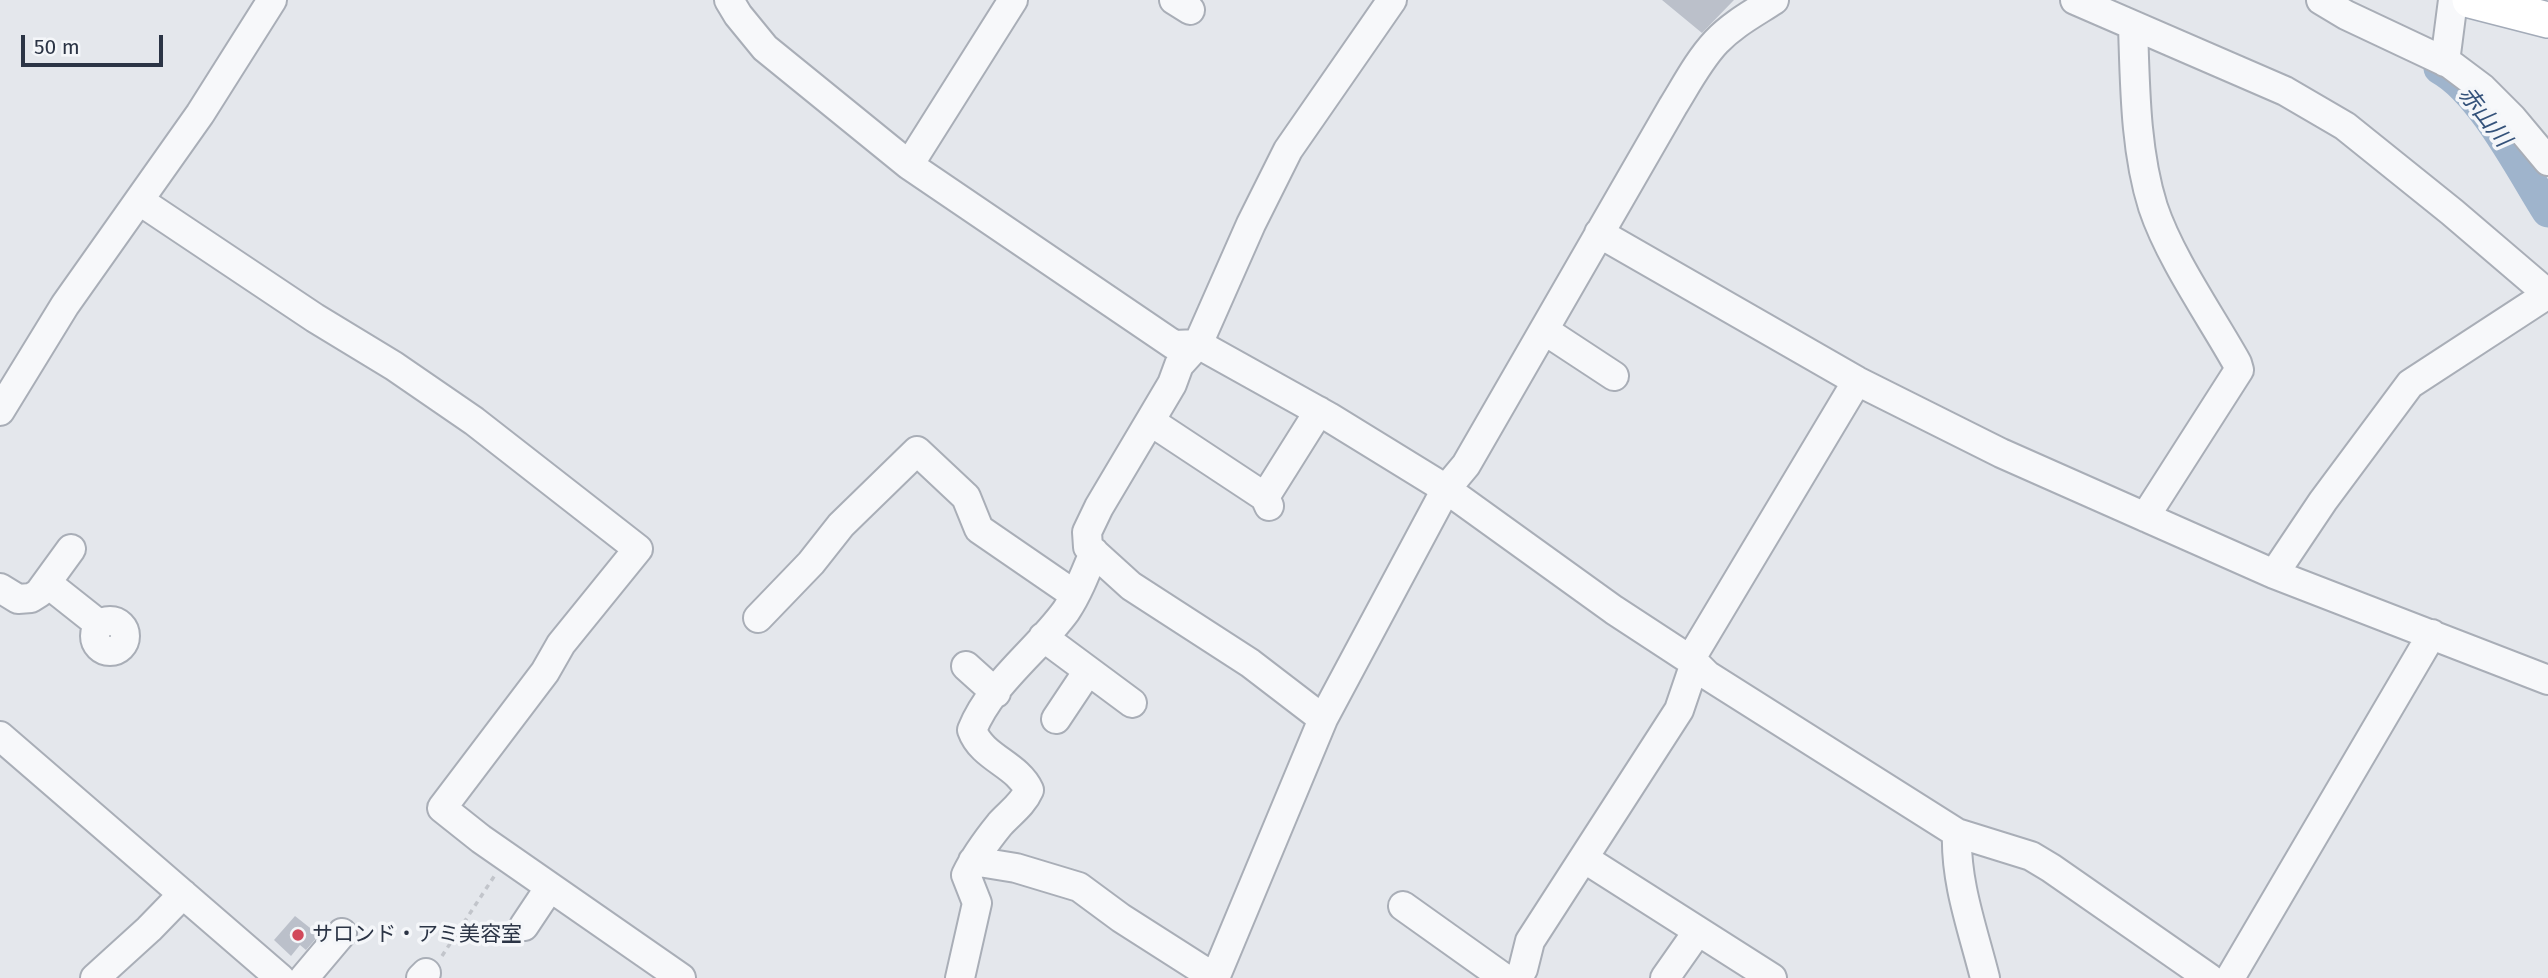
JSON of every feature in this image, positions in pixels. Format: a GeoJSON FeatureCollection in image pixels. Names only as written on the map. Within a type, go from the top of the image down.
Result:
{"type":"FeatureCollection","features":[{"type":"Feature","properties":{"kind":"main road"},"geometry":{"type":"LineString","coordinates":[[2470,0],[2548,20]]}},
{"type":"Feature","properties":{"kind":"street"},"geometry":{"type":"LineString","coordinates":[[0,411],[65,305],[201,114],[272,0]]}},
{"type":"Feature","properties":{"kind":"street"},"geometry":{"type":"LineString","coordinates":[[729,0],[765,48],[909,166],[1174,345],[1198,344],[1319,411],[1446,489],[1707,675],[1957,833],[2031,856],[2209,978]]}},
{"type":"Feature","properties":{"kind":"street"},"geometry":{"type":"LineString","coordinates":[[909,166],[1013,0]]}},
{"type":"Feature","properties":{"kind":"street"},"geometry":{"type":"LineString","coordinates":[[1323,719],[1250,663],[1131,586],[1088,547],[1087,532],[1172,384],[1179,365],[1198,344],[1251,224],[1289,150],[1392,0]]}},
{"type":"Feature","properties":{"kind":"street"},"geometry":{"type":"LineString","coordinates":[[972,861],[1016,868],[1079,887],[1121,918],[1215,978],[1323,719],[1446,489],[1466,465],[1672,106],[1715,43],[1734,26],[1774,0]]}},
{"type":"Feature","properties":{"kind":"street"},"geometry":{"type":"LineString","coordinates":[[2075,0],[2285,91],[2345,127],[2462,221],[2548,295],[2410,384],[2323,501],[2274,574]]}},
{"type":"Feature","properties":{"kind":"street"},"geometry":{"type":"LineString","coordinates":[[2321,0],[2346,15],[2445,62],[2483,88],[2548,161]]}},
{"type":"Feature","properties":{"kind":"street"},"geometry":{"type":"LineString","coordinates":[[2445,62],[2453,0]]}},
{"type":"Feature","properties":{"kind":"street"},"geometry":{"type":"LineString","coordinates":[[2133,26],[2143,168],[2154,209],[2176,256],[2239,370],[2145,517]]}},
{"type":"Feature","properties":{"kind":"street"},"geometry":{"type":"LineString","coordinates":[[140,201],[474,421],[638,549],[561,644],[545,672],[442,808],[681,978]]}},
{"type":"Feature","properties":{"kind":"street"},"geometry":{"type":"LineString","coordinates":[[1599,233],[1857,380],[2001,453],[2274,574],[2548,680]]}},
{"type":"Feature","properties":{"kind":"street"},"geometry":{"type":"LineString","coordinates":[[1544,330],[1614,376]]}},
{"type":"Feature","properties":{"kind":"street"},"geometry":{"type":"LineString","coordinates":[[1518,978],[1530,941],[1679,710],[1692,662],[1857,380]]}},
{"type":"Feature","properties":{"kind":"street"},"geometry":{"type":"LineString","coordinates":[[1150,421],[1267,501],[1319,411]]}},
{"type":"Feature","properties":{"kind":"street"},"geometry":{"type":"LineString","coordinates":[[758,618],[811,564],[841,525],[917,451],[966,497],[979,529],[1075,595]]}},
{"type":"Feature","properties":{"kind":"street"},"geometry":{"type":"LineString","coordinates":[[0,588],[18,599],[31,598],[39,593],[71,549]]}},
{"type":"Feature","properties":{"kind":"street"},"geometry":{"type":"LineString","coordinates":[[960,978],[977,903],[966,875],[972,861],[1029,790],[1024,779],[975,740],[972,730],[996,693],[1066,611],[1094,552]]}},
{"type":"Feature","properties":{"kind":"street"},"geometry":{"type":"LineString","coordinates":[[47,583],[100,625]]}},
{"type":"Feature","properties":{"kind":"street"},"geometry":{"type":"LineString","coordinates":[[2230,978],[2432,634]]}},
{"type":"Feature","properties":{"kind":"street"},"geometry":{"type":"LineString","coordinates":[[1043,637],[1132,703]]}},
{"type":"Feature","properties":{"kind":"street"},"geometry":{"type":"LineString","coordinates":[[966,666],[996,693]]}},
{"type":"Feature","properties":{"kind":"street"},"geometry":{"type":"LineString","coordinates":[[1056,719],[1088,671]]}},
{"type":"Feature","properties":{"kind":"street"},"geometry":{"type":"LineString","coordinates":[[0,736],[280,978]]}},
{"type":"Feature","properties":{"kind":"street"},"geometry":{"type":"LineString","coordinates":[[1957,833],[1956,857],[1961,886],[1985,978]]}},
{"type":"Feature","properties":{"kind":"street"},"geometry":{"type":"LineString","coordinates":[[1585,859],[1772,978]]}},
{"type":"Feature","properties":{"kind":"street"},"geometry":{"type":"LineString","coordinates":[[524,926],[550,887]]}},
{"type":"Feature","properties":{"kind":"street"},"geometry":{"type":"LineString","coordinates":[[95,978],[183,894]]}},
{"type":"Feature","properties":{"kind":"street"},"geometry":{"type":"LineString","coordinates":[[1403,906],[1504,978]]}},
{"type":"Feature","properties":{"kind":"street"},"geometry":{"type":"LineString","coordinates":[[1665,978],[1698,931]]}},
{"type":"Feature","properties":{"kind":"street"},"geometry":{"type":"LineString","coordinates":[[304,978],[342,933]]}},
{"type":"Feature","properties":{"kind":"path"},"geometry":{"type":"LineString","coordinates":[[424,976],[456,937],[506,856]]}},
{"type":"Feature","properties":{"kind":"building"},"geometry":{"type":"Polygon","coordinates":[[[1662,0],[1734,0],[1702,33],[1662,0]]]}},
{"type":"Feature","properties":{"kind":"building"},"geometry":{"type":"Polygon","coordinates":[[[295,916],[319,935],[306,950],[300,945],[291,956],[274,940],[295,916]]]}},
{"type":"Feature","properties":{"kind":"waterway","name":"赤山川"},"geometry":{"type":"LineString","coordinates":[[2440,68],[2456,79],[2486,113],[2548,211]]}},
{"type":"Feature","properties":{"kind":"place","name":"サロンド・アミ美容室"},"geometry":{"type":"Point","coordinates":[298,935]}}]}
